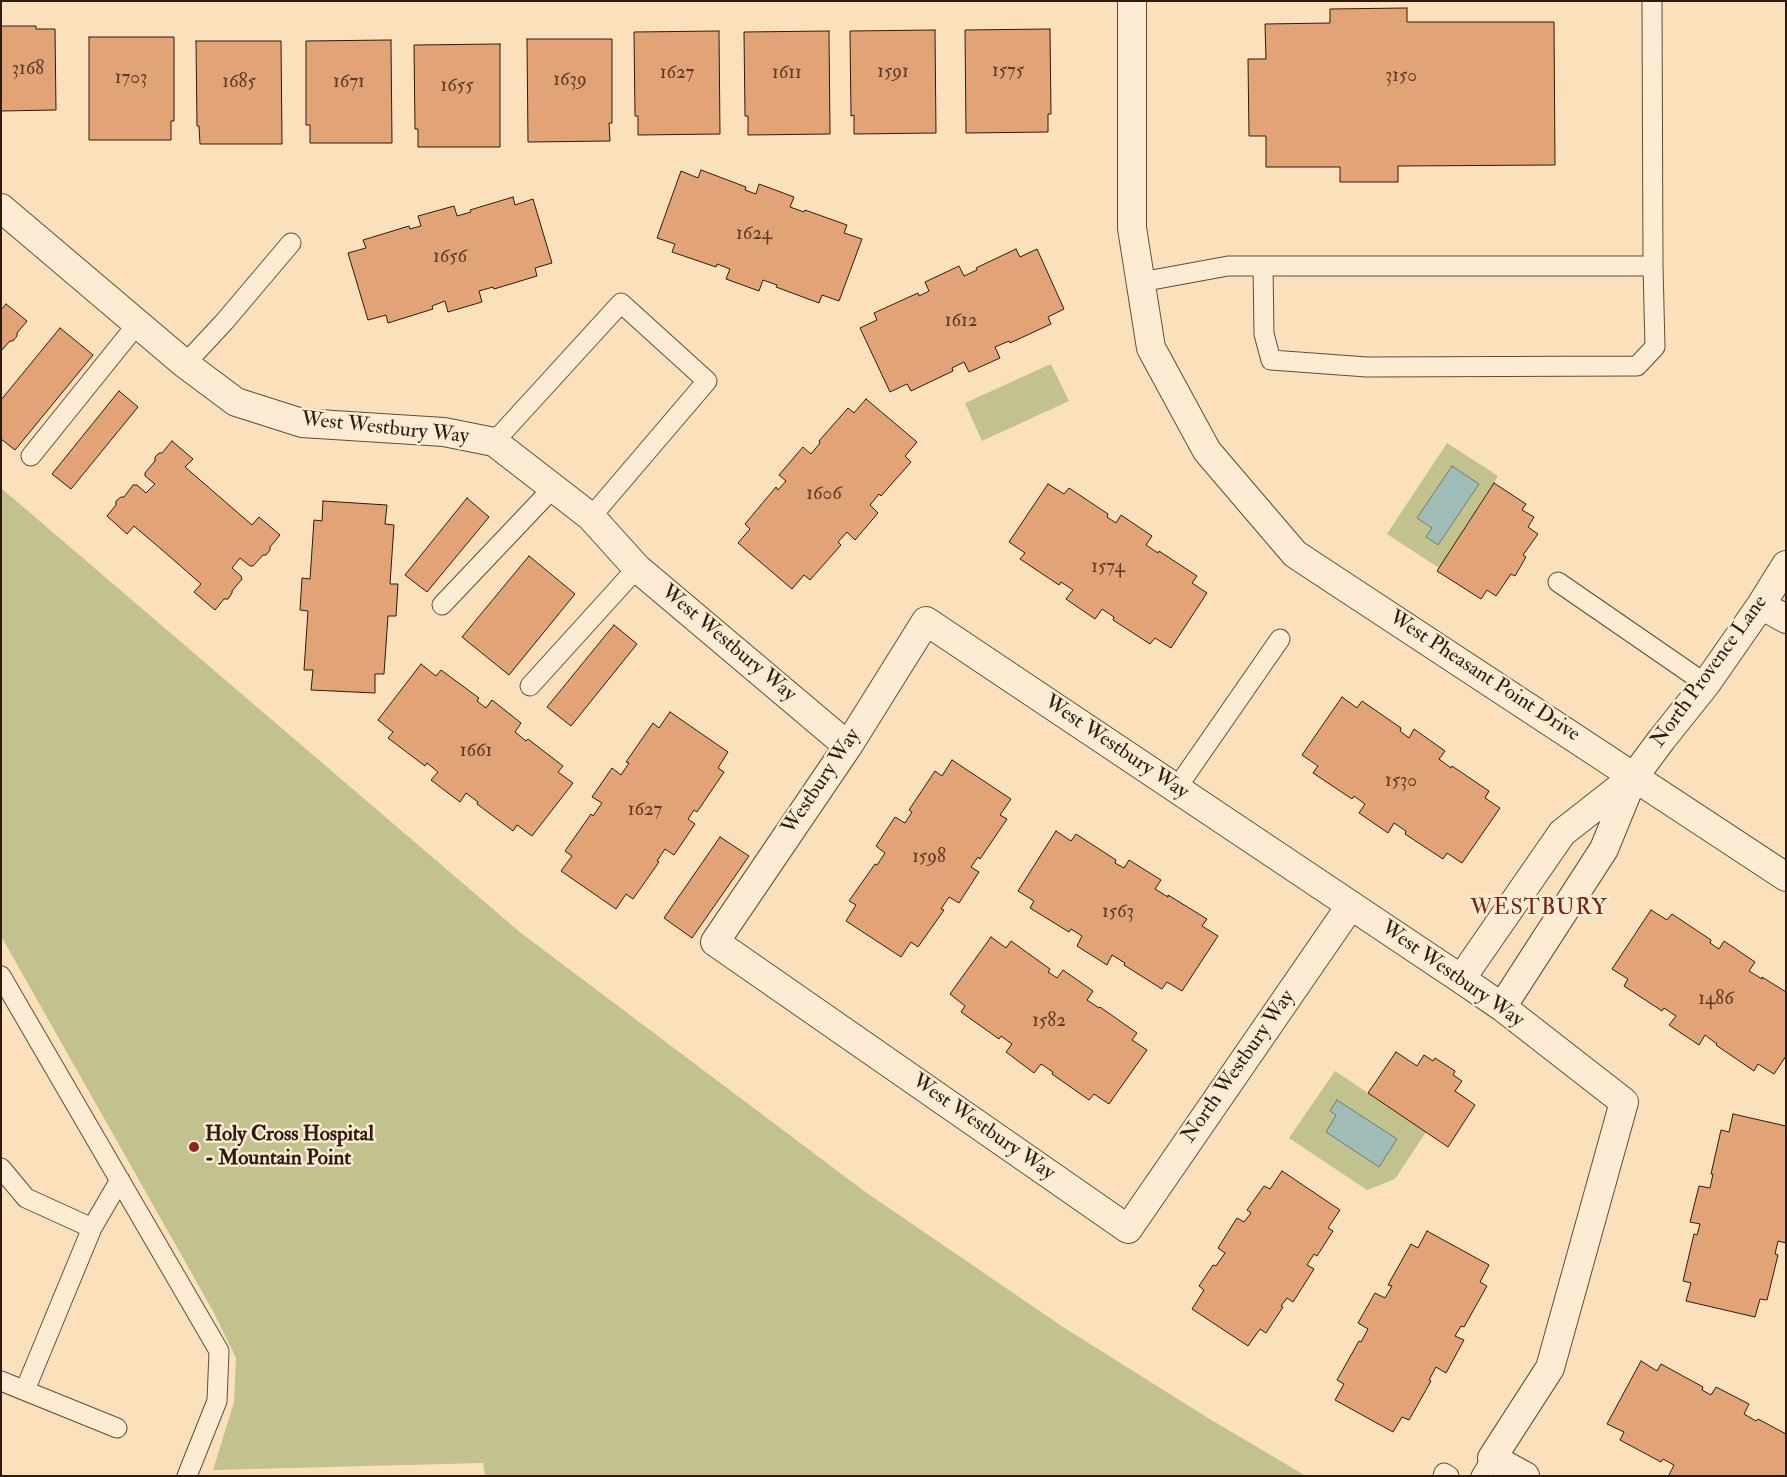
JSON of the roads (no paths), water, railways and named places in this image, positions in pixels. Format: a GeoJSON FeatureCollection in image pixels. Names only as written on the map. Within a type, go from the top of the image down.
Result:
{"type":"FeatureCollection","features":[{"type":"Feature","properties":{"kind":"street","name":"West Pheasant Point Drive"},"geometry":{"type":"LineString","coordinates":[[1132,1],[1132,228],[1151,348],[1206,451],[1295,554],[1786,877]]}},
{"type":"Feature","properties":{"kind":"street","name":"West Westbury Way"},"geometry":{"type":"LineString","coordinates":[[1,208],[186,364],[236,402],[302,423],[444,432],[494,442],[591,517],[637,568],[848,746]]}},
{"type":"Feature","properties":{"kind":"street","name":"North Provence Lane"},"geometry":{"type":"LineString","coordinates":[[1634,778],[1706,684],[1761,605],[1786,565]]}},
{"type":"Feature","properties":{"kind":"street"},"geometry":{"type":"LineString","coordinates":[[1761,605],[1786,619]]}},
{"type":"Feature","properties":{"kind":"street","name":"West Westbury Way"},"geometry":{"type":"LineString","coordinates":[[926,621],[1502,1007],[1624,1102],[1550,1368],[1487,1467],[1525,1476]]}},
{"type":"Feature","properties":{"kind":"street","name":"Westbury Way"},"geometry":{"type":"LineString","coordinates":[[715,942],[848,746],[926,621]]}},
{"type":"Feature","properties":{"kind":"street"},"geometry":{"type":"LineString","coordinates":[[1461,979],[1562,833],[1634,778]]}},
{"type":"Feature","properties":{"kind":"street"},"geometry":{"type":"LineString","coordinates":[[1502,1007],[1604,849],[1634,778]]}},
{"type":"Feature","properties":{"kind":"street","name":"North Westbury Way"},"geometry":{"type":"LineString","coordinates":[[1128,1229],[1351,905]]}},
{"type":"Feature","properties":{"kind":"street","name":"West Westbury Way"},"geometry":{"type":"LineString","coordinates":[[715,942],[1128,1229]]}},
{"type":"Feature","properties":{"kind":"lane"},"geometry":{"type":"LineString","coordinates":[[1262,266],[1264,334],[1271,360],[1367,367],[1638,366],[1654,347],[1652,1]]}},
{"type":"Feature","properties":{"kind":"lane"},"geometry":{"type":"LineString","coordinates":[[186,364],[291,243]]}},
{"type":"Feature","properties":{"kind":"lane"},"geometry":{"type":"LineString","coordinates":[[1141,282],[1228,266],[1653,266]]}},
{"type":"Feature","properties":{"kind":"lane"},"geometry":{"type":"LineString","coordinates":[[494,442],[621,303],[706,381],[591,517]]}},
{"type":"Feature","properties":{"kind":"lane"},"geometry":{"type":"LineString","coordinates":[[31,456],[138,323]]}},
{"type":"Feature","properties":{"kind":"lane"},"geometry":{"type":"LineString","coordinates":[[442,605],[553,488]]}},
{"type":"Feature","properties":{"kind":"lane"},"geometry":{"type":"LineString","coordinates":[[530,686],[637,568]]}},
{"type":"Feature","properties":{"kind":"lane"},"geometry":{"type":"LineString","coordinates":[[1558,582],[1706,684]]}},
{"type":"Feature","properties":{"kind":"lane"},"geometry":{"type":"LineString","coordinates":[[1176,789],[1280,639]]}},
{"type":"Feature","properties":{"kind":"lane"},"geometry":{"type":"LineString","coordinates":[[1,976],[219,1352],[217,1401],[186,1476]]}},
{"type":"Feature","properties":{"kind":"lane"},"geometry":{"type":"LineString","coordinates":[[1,1168],[26,1198],[92,1228]]}},
{"type":"Feature","properties":{"kind":"lane"},"geometry":{"type":"LineString","coordinates":[[25,1390],[92,1228],[120,1180]]}},
{"type":"Feature","properties":{"kind":"lane"},"geometry":{"type":"LineString","coordinates":[[1,1380],[117,1428]]}},
{"type":"Feature","properties":{"kind":"lane"},"geometry":{"type":"LineString","coordinates":[[1443,1476],[1444,1473],[1450,1476]]}},
{"type":"Feature","properties":{"kind":"water"},"geometry":{"type":"Polygon","coordinates":[[[1452,466],[1479,484],[1438,545],[1426,537],[1432,528],[1417,518],[1452,466]]]}},
{"type":"Feature","properties":{"kind":"water"},"geometry":{"type":"Polygon","coordinates":[[[1337,1100],[1397,1139],[1379,1167],[1326,1132],[1336,1115],[1330,1111],[1337,1100]]]}},
{"type":"Feature","properties":{"kind":"place","name":"Holy Cross Hospital - Mountain Point"},"geometry":{"type":"Point","coordinates":[194,1147]}},
{"type":"Feature","properties":{"kind":"district","name":"WESTBURY"},"geometry":{"type":"Point","coordinates":[1539,909]}}]}
